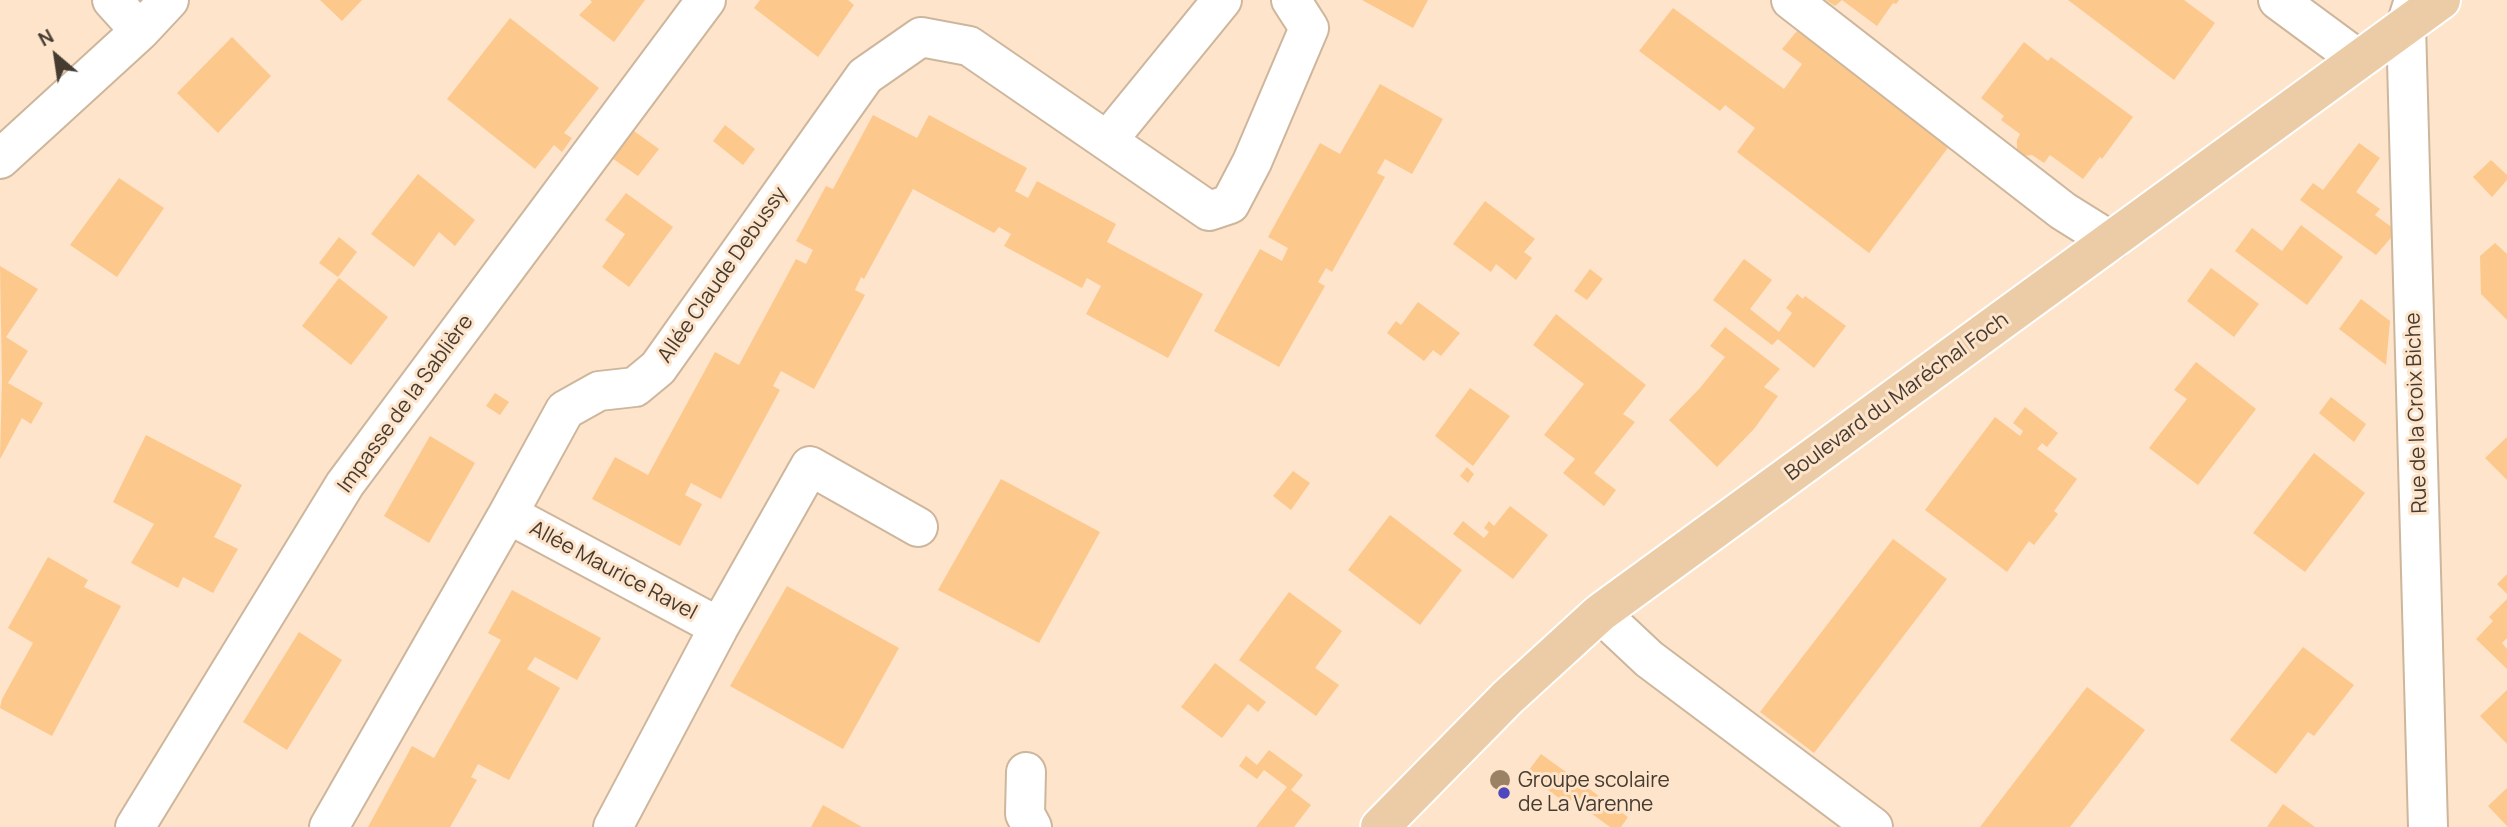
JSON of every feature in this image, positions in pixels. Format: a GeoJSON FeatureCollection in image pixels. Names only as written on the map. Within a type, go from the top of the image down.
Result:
{"type":"FeatureCollection","features":[{"type":"Feature","properties":{"kind":"main road","name":"Boulevard du Maréchal Foch"},"geometry":{"type":"LineString","coordinates":[[1380,827],[1507,698],[1600,613],[2358,59],[2410,13],[2441,0]]}},
{"type":"Feature","properties":{"kind":"street"},"geometry":{"type":"LineString","coordinates":[[111,0],[140,31]]}},
{"type":"Feature","properties":{"kind":"street"},"geometry":{"type":"LineString","coordinates":[[0,159],[140,31],[169,0]]}},
{"type":"Feature","properties":{"kind":"street","name":"Impasse de la Sablière"},"geometry":{"type":"LineString","coordinates":[[135,827],[345,484],[706,0]]}},
{"type":"Feature","properties":{"kind":"street"},"geometry":{"type":"LineString","coordinates":[[1107,141],[1222,0]]}},
{"type":"Feature","properties":{"kind":"street","name":"Allée Claude Debussy"},"geometry":{"type":"LineString","coordinates":[[330,827],[565,410],[599,391],[635,387],[658,369],[865,75],[921,37],[969,46],[1209,211],[1230,204],[1252,162],[1309,28],[1291,0]]}},
{"type":"Feature","properties":{"kind":"street"},"geometry":{"type":"LineString","coordinates":[[1791,0],[2063,211],[2111,241]]}},
{"type":"Feature","properties":{"kind":"street"},"geometry":{"type":"LineString","coordinates":[[2278,0],[2358,59]]}},
{"type":"Feature","properties":{"kind":"street","name":"Rue de la Croix Biche"},"geometry":{"type":"LineString","coordinates":[[2410,13],[2428,827]]}},
{"type":"Feature","properties":{"kind":"street","name":"Allée Maurice Ravel"},"geometry":{"type":"LineString","coordinates":[[613,827],[719,627],[810,466],[918,527]]}},
{"type":"Feature","properties":{"kind":"street","name":"Allée Maurice Ravel"},"geometry":{"type":"LineString","coordinates":[[508,514],[719,627]]}},
{"type":"Feature","properties":{"kind":"street"},"geometry":{"type":"LineString","coordinates":[[1600,613],[1649,659],[1873,827]]}},
{"type":"Feature","properties":{"kind":"street"},"geometry":{"type":"LineString","coordinates":[[1026,772],[1025,814],[1032,827]]}},
{"type":"Feature","properties":{"kind":"building"},"geometry":{"type":"Polygon","coordinates":[[[320,0],[362,0],[342,21],[320,0]]]}},
{"type":"Feature","properties":{"kind":"building"},"geometry":{"type":"Polygon","coordinates":[[[590,0],[645,0],[614,42],[579,15],[592,2],[590,0]]]}},
{"type":"Feature","properties":{"kind":"building"},"geometry":{"type":"Polygon","coordinates":[[[760,0],[848,0],[854,5],[818,57],[754,8],[760,0]]]}},
{"type":"Feature","properties":{"kind":"building"},"geometry":{"type":"Polygon","coordinates":[[[1362,0],[1428,0],[1413,28],[1362,0]]]}},
{"type":"Feature","properties":{"kind":"building"},"geometry":{"type":"Polygon","coordinates":[[[1826,0],[1842,0],[1835,6],[1826,0]]]}},
{"type":"Feature","properties":{"kind":"building"},"geometry":{"type":"Polygon","coordinates":[[[1842,0],[1899,0],[1896,4],[1893,3],[1877,26],[1842,0]]]}},
{"type":"Feature","properties":{"kind":"building"},"geometry":{"type":"Polygon","coordinates":[[[2068,0],[2184,0],[2215,23],[2174,80],[2068,0]]]}},
{"type":"Feature","properties":{"kind":"building"},"geometry":{"type":"Polygon","coordinates":[[[1673,8],[1784,89],[1802,64],[1782,49],[1797,31],[1950,145],[1869,253],[1737,152],[1755,128],[1725,105],[1720,111],[1639,51],[1673,8]]]}},
{"type":"Feature","properties":{"kind":"building"},"geometry":{"type":"Polygon","coordinates":[[[510,18],[599,88],[564,133],[572,138],[562,152],[554,145],[535,169],[447,99],[510,18]]]}},
{"type":"Feature","properties":{"kind":"building"},"geometry":{"type":"Polygon","coordinates":[[[232,37],[271,76],[218,133],[177,93],[232,37]]]}},
{"type":"Feature","properties":{"kind":"building"},"geometry":{"type":"Polygon","coordinates":[[[2024,42],[2048,61],[2051,57],[2133,117],[2102,159],[2100,157],[2083,179],[2050,155],[2044,163],[2032,155],[2024,156],[2017,150],[2020,134],[2001,120],[2004,116],[1981,98],[2024,42]]]}},
{"type":"Feature","properties":{"kind":"building"},"geometry":{"type":"Polygon","coordinates":[[[1380,84],[1443,119],[1412,174],[1385,159],[1377,173],[1385,177],[1332,272],[1326,268],[1318,282],[1325,286],[1279,367],[1214,331],[1260,249],[1282,261],[1288,248],[1268,237],[1320,143],[1340,154],[1380,84]]]}},
{"type":"Feature","properties":{"kind":"building"},"geometry":{"type":"Polygon","coordinates":[[[873,115],[917,138],[929,115],[1027,168],[1015,191],[1028,198],[1037,181],[1116,224],[1107,242],[1203,294],[1168,358],[1086,314],[1101,286],[1087,278],[1082,288],[1004,246],[1011,234],[999,227],[994,233],[913,189],[864,279],[861,277],[855,290],[865,295],[814,389],[781,371],[773,386],[780,390],[721,499],[691,483],[685,495],[702,504],[680,546],[592,499],[615,457],[648,475],[715,352],[739,365],[796,259],[806,264],[813,250],[796,241],[826,186],[833,189],[873,115]]]}},
{"type":"Feature","properties":{"kind":"building"},"geometry":{"type":"Polygon","coordinates":[[[725,125],[755,149],[743,165],[713,141],[725,125]]]}},
{"type":"Feature","properties":{"kind":"building"},"geometry":{"type":"Polygon","coordinates":[[[627,126],[659,149],[638,176],[606,154],[627,126]]]}},
{"type":"Feature","properties":{"kind":"building"},"geometry":{"type":"Polygon","coordinates":[[[2359,143],[2380,158],[2356,192],[2380,209],[2375,215],[2397,231],[2376,255],[2300,200],[2313,183],[2323,190],[2359,143]]]}},
{"type":"Feature","properties":{"kind":"building"},"geometry":{"type":"Polygon","coordinates":[[[2491,160],[2507,175],[2507,180],[2492,197],[2473,177],[2491,160]]]}},
{"type":"Feature","properties":{"kind":"building"},"geometry":{"type":"Polygon","coordinates":[[[418,174],[475,220],[455,246],[439,232],[414,267],[371,234],[418,174]]]}},
{"type":"Feature","properties":{"kind":"building"},"geometry":{"type":"Polygon","coordinates":[[[119,178],[164,208],[117,277],[70,245],[119,178]]]}},
{"type":"Feature","properties":{"kind":"building"},"geometry":{"type":"Polygon","coordinates":[[[626,193],[673,227],[629,287],[602,267],[625,234],[605,220],[626,193]]]}},
{"type":"Feature","properties":{"kind":"building"},"geometry":{"type":"Polygon","coordinates":[[[1485,201],[1535,239],[1524,252],[1532,258],[1516,280],[1496,264],[1491,272],[1453,244],[1485,201]]]}},
{"type":"Feature","properties":{"kind":"building"},"geometry":{"type":"Polygon","coordinates":[[[2301,225],[2343,257],[2307,305],[2235,251],[2252,228],[2282,251],[2301,225]]]}},
{"type":"Feature","properties":{"kind":"building"},"geometry":{"type":"Polygon","coordinates":[[[339,237],[357,252],[338,277],[319,263],[339,237]]]}},
{"type":"Feature","properties":{"kind":"building"},"geometry":{"type":"Polygon","coordinates":[[[2495,243],[2507,254],[2507,320],[2481,294],[2480,256],[2495,243]]]}},
{"type":"Feature","properties":{"kind":"building"},"geometry":{"type":"Polygon","coordinates":[[[1744,259],[1772,280],[1750,309],[1779,332],[1792,313],[1786,308],[1797,294],[1803,299],[1805,296],[1846,326],[1814,368],[1778,339],[1772,345],[1713,300],[1744,259]]]}},
{"type":"Feature","properties":{"kind":"building"},"geometry":{"type":"Polygon","coordinates":[[[0,266],[38,289],[6,337],[28,351],[8,383],[43,403],[31,424],[22,418],[0,459],[2,379],[0,266]]]}},
{"type":"Feature","properties":{"kind":"building"},"geometry":{"type":"Polygon","coordinates":[[[2211,268],[2259,304],[2234,337],[2187,301],[2211,268]]]}},
{"type":"Feature","properties":{"kind":"building"},"geometry":{"type":"Polygon","coordinates":[[[1590,269],[1603,279],[1587,300],[1574,291],[1590,269]]]}},
{"type":"Feature","properties":{"kind":"building"},"geometry":{"type":"Polygon","coordinates":[[[339,278],[388,317],[351,365],[302,326],[339,278]]]}},
{"type":"Feature","properties":{"kind":"building"},"geometry":{"type":"Polygon","coordinates":[[[2361,299],[2390,321],[2386,365],[2339,329],[2361,299]]]}},
{"type":"Feature","properties":{"kind":"building"},"geometry":{"type":"Polygon","coordinates":[[[1418,302],[1460,333],[1441,356],[1433,350],[1424,361],[1387,333],[1396,321],[1401,325],[1418,302]]]}},
{"type":"Feature","properties":{"kind":"building"},"geometry":{"type":"Polygon","coordinates":[[[1556,314],[1646,385],[1623,414],[1635,422],[1594,473],[1616,490],[1604,506],[1563,473],[1575,459],[1544,435],[1584,384],[1533,345],[1556,314]]]}},
{"type":"Feature","properties":{"kind":"building"},"geometry":{"type":"Polygon","coordinates":[[[1725,327],[1780,369],[1764,387],[1778,396],[1754,429],[1717,467],[1669,420],[1725,357],[1710,346],[1725,327]]]}},
{"type":"Feature","properties":{"kind":"building"},"geometry":{"type":"Polygon","coordinates":[[[2196,362],[2256,409],[2198,485],[2149,448],[2187,399],[2174,390],[2196,362]]]}},
{"type":"Feature","properties":{"kind":"building"},"geometry":{"type":"Polygon","coordinates":[[[1470,388],[1510,416],[1473,466],[1435,436],[1470,388]]]}},
{"type":"Feature","properties":{"kind":"building"},"geometry":{"type":"Polygon","coordinates":[[[495,393],[509,402],[500,415],[486,406],[495,393]]]}},
{"type":"Feature","properties":{"kind":"building"},"geometry":{"type":"Polygon","coordinates":[[[2331,397],[2366,424],[2354,442],[2319,413],[2331,397]]]}},
{"type":"Feature","properties":{"kind":"building"},"geometry":{"type":"Polygon","coordinates":[[[2025,407],[2058,433],[2047,447],[2042,443],[2037,449],[2077,479],[2054,511],[2058,514],[2034,545],[2029,541],[2007,572],[1925,510],[1995,417],[2020,436],[2023,431],[2013,423],[2025,407]]]}},
{"type":"Feature","properties":{"kind":"building"},"geometry":{"type":"Polygon","coordinates":[[[146,435],[242,485],[214,537],[238,549],[213,593],[183,577],[178,588],[131,563],[154,524],[113,502],[146,435]]]}},
{"type":"Feature","properties":{"kind":"building"},"geometry":{"type":"Polygon","coordinates":[[[430,436],[475,463],[429,543],[384,516],[430,436]]]}},
{"type":"Feature","properties":{"kind":"building"},"geometry":{"type":"Polygon","coordinates":[[[2507,437],[2507,480],[2485,458],[2507,437]]]}},
{"type":"Feature","properties":{"kind":"building"},"geometry":{"type":"Polygon","coordinates":[[[2314,453],[2365,493],[2305,572],[2253,533],[2314,453]]]}},
{"type":"Feature","properties":{"kind":"building"},"geometry":{"type":"Polygon","coordinates":[[[1467,467],[1474,474],[1468,483],[1460,476],[1467,467]]]}},
{"type":"Feature","properties":{"kind":"building"},"geometry":{"type":"Polygon","coordinates":[[[1293,471],[1310,483],[1291,510],[1273,496],[1293,471]]]}},
{"type":"Feature","properties":{"kind":"building"},"geometry":{"type":"Polygon","coordinates":[[[1001,479],[1100,532],[1039,643],[938,590],[1001,479]]]}},
{"type":"Feature","properties":{"kind":"building"},"geometry":{"type":"Polygon","coordinates":[[[1510,506],[1548,535],[1513,579],[1453,534],[1463,521],[1484,538],[1489,532],[1484,528],[1489,521],[1494,526],[1510,506]]]}},
{"type":"Feature","properties":{"kind":"building"},"geometry":{"type":"Polygon","coordinates":[[[1390,515],[1462,570],[1420,625],[1348,570],[1390,515]]]}},
{"type":"Feature","properties":{"kind":"building"},"geometry":{"type":"Polygon","coordinates":[[[1893,539],[1947,579],[1814,753],[1760,712],[1893,539]]]}},
{"type":"Feature","properties":{"kind":"building"},"geometry":{"type":"Polygon","coordinates":[[[48,557],[88,580],[84,587],[121,606],[52,736],[0,708],[2,699],[33,643],[8,628],[48,557]]]}},
{"type":"Feature","properties":{"kind":"building"},"geometry":{"type":"Polygon","coordinates":[[[2507,574],[2507,594],[2497,584],[2507,574]]]}},
{"type":"Feature","properties":{"kind":"building"},"geometry":{"type":"Polygon","coordinates":[[[787,586],[899,648],[843,749],[730,686],[787,586]]]}},
{"type":"Feature","properties":{"kind":"building"},"geometry":{"type":"Polygon","coordinates":[[[512,590],[601,638],[577,680],[535,657],[527,669],[560,688],[509,780],[478,764],[471,777],[477,780],[450,827],[368,827],[412,746],[434,758],[501,640],[488,633],[512,590]]]}},
{"type":"Feature","properties":{"kind":"building"},"geometry":{"type":"Polygon","coordinates":[[[1289,592],[1342,631],[1315,668],[1339,685],[1316,716],[1239,660],[1289,592]]]}},
{"type":"Feature","properties":{"kind":"building"},"geometry":{"type":"Polygon","coordinates":[[[2507,599],[2507,638],[2502,643],[2507,649],[2507,669],[2476,639],[2493,621],[2489,617],[2507,599]]]}},
{"type":"Feature","properties":{"kind":"building"},"geometry":{"type":"Polygon","coordinates":[[[299,632],[342,660],[287,750],[243,722],[299,632]]]}},
{"type":"Feature","properties":{"kind":"building"},"geometry":{"type":"Polygon","coordinates":[[[2303,647],[2354,685],[2314,736],[2308,732],[2276,774],[2230,740],[2303,647]]]}},
{"type":"Feature","properties":{"kind":"building"},"geometry":{"type":"Polygon","coordinates":[[[1215,663],[1266,702],[1258,712],[1248,704],[1222,738],[1181,707],[1215,663]]]}},
{"type":"Feature","properties":{"kind":"building"},"geometry":{"type":"Polygon","coordinates":[[[2087,687],[2145,730],[2070,827],[1980,827],[2087,687]]]}},
{"type":"Feature","properties":{"kind":"building"},"geometry":{"type":"Polygon","coordinates":[[[2507,690],[2507,744],[2480,716],[2507,690]]]}},
{"type":"Feature","properties":{"kind":"building"},"geometry":{"type":"Polygon","coordinates":[[[1269,750],[1303,775],[1291,790],[1311,805],[1294,827],[1256,827],[1287,787],[1264,770],[1257,779],[1239,766],[1246,756],[1257,765],[1269,750]]]}},
{"type":"Feature","properties":{"kind":"building"},"geometry":{"type":"Polygon","coordinates":[[[1541,754],[1628,817],[1621,827],[1610,827],[1588,811],[1590,808],[1575,796],[1567,804],[1526,774],[1541,754]]]}},
{"type":"Feature","properties":{"kind":"building"},"geometry":{"type":"Polygon","coordinates":[[[2507,788],[2507,826],[2488,806],[2507,788]]]}},
{"type":"Feature","properties":{"kind":"building"},"geometry":{"type":"Polygon","coordinates":[[[2283,804],[2315,827],[2267,827],[2283,804]]]}},
{"type":"Feature","properties":{"kind":"building"},"geometry":{"type":"Polygon","coordinates":[[[823,805],[862,827],[811,827],[823,805]]]}},
{"type":"Feature","properties":{"kind":"place","name":"Groupe scolaire de La Varenne"},"geometry":{"type":"Point","coordinates":[1504,793]}}]}
